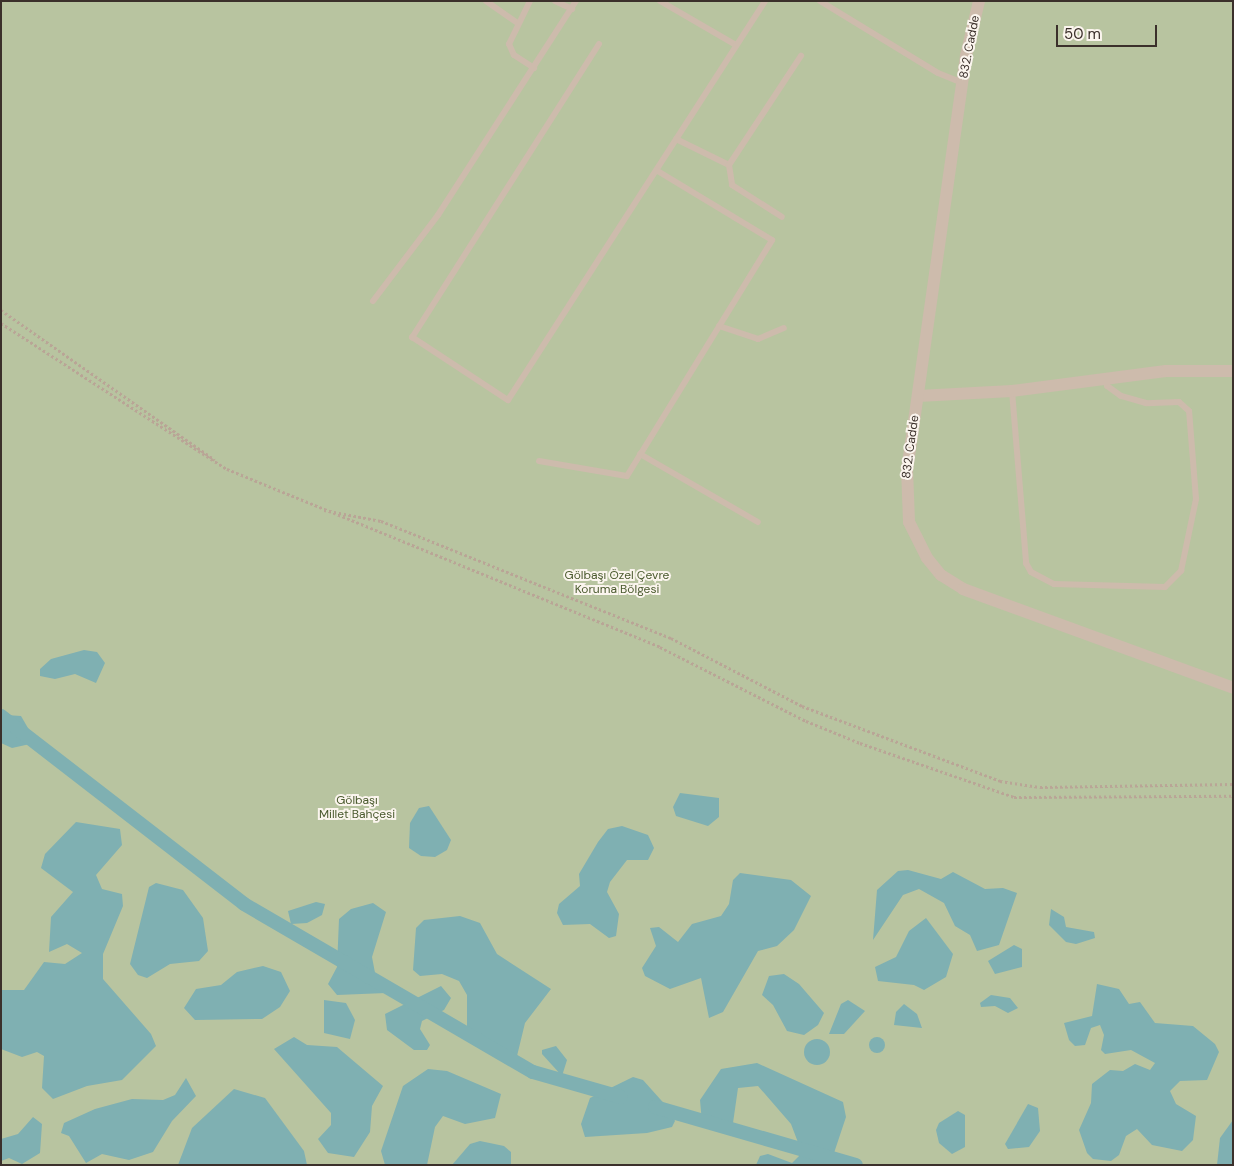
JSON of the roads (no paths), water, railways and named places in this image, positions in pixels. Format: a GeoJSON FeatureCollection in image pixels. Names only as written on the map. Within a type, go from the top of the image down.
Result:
{"type":"FeatureCollection","features":[{"type":"Feature","properties":{"kind":"street","name":"832. Cadde"},"geometry":{"type":"LineString","coordinates":[[979,1],[963,83],[918,396],[906,506],[916,540],[941,575],[985,600],[1233,688]]}},
{"type":"Feature","properties":{"kind":"street"},"geometry":{"type":"LineString","coordinates":[[918,396],[1012,391],[1106,378],[1233,371]]}},
{"type":"Feature","properties":{"kind":"lane"},"geometry":{"type":"LineString","coordinates":[[486,1],[518,23]]}},
{"type":"Feature","properties":{"kind":"lane"},"geometry":{"type":"LineString","coordinates":[[530,1],[518,23],[511,50],[534,68]]}},
{"type":"Feature","properties":{"kind":"lane"},"geometry":{"type":"LineString","coordinates":[[556,1],[572,9]]}},
{"type":"Feature","properties":{"kind":"lane"},"geometry":{"type":"LineString","coordinates":[[372,301],[438,215],[576,1]]}},
{"type":"Feature","properties":{"kind":"lane"},"geometry":{"type":"LineString","coordinates":[[660,1],[736,45]]}},
{"type":"Feature","properties":{"kind":"lane"},"geometry":{"type":"LineString","coordinates":[[598,44],[412,337],[508,400],[765,1]]}},
{"type":"Feature","properties":{"kind":"lane"},"geometry":{"type":"LineString","coordinates":[[820,1],[938,74],[963,83]]}},
{"type":"Feature","properties":{"kind":"lane"},"geometry":{"type":"LineString","coordinates":[[782,217],[732,185],[729,165],[801,56]]}},
{"type":"Feature","properties":{"kind":"lane"},"geometry":{"type":"LineString","coordinates":[[676,139],[729,165]]}},
{"type":"Feature","properties":{"kind":"lane"},"geometry":{"type":"LineString","coordinates":[[539,461],[627,476],[772,240],[656,170]]}},
{"type":"Feature","properties":{"kind":"lane"},"geometry":{"type":"LineString","coordinates":[[719,326],[758,339],[784,328]]}},
{"type":"Feature","properties":{"kind":"lane"},"geometry":{"type":"LineString","coordinates":[[1012,391],[1026,563],[1031,572],[1054,584],[1165,587],[1181,571],[1196,499],[1189,412],[1179,402],[1146,403],[1121,396],[1107,386],[1106,378]]}},
{"type":"Feature","properties":{"kind":"lane"},"geometry":{"type":"LineString","coordinates":[[640,454],[758,522]]}},
{"type":"Feature","properties":{"kind":"water"},"geometry":{"type":"Polygon","coordinates":[[[84,650],[97,652],[105,663],[96,683],[75,674],[55,679],[40,676],[40,669],[51,659],[84,650]]]}},
{"type":"Feature","properties":{"kind":"water"},"geometry":{"type":"Polygon","coordinates":[[[6,715],[21,716],[32,735],[30,744],[12,748],[1,743],[1,717],[6,715]]]}},
{"type":"Feature","properties":{"kind":"water"},"geometry":{"type":"Polygon","coordinates":[[[680,793],[719,798],[719,817],[708,826],[676,816],[673,807],[680,793]]]}},
{"type":"Feature","properties":{"kind":"water"},"geometry":{"type":"Polygon","coordinates":[[[429,806],[451,840],[447,850],[435,857],[421,856],[409,848],[410,823],[419,808],[429,806]]]}},
{"type":"Feature","properties":{"kind":"water"},"geometry":{"type":"Polygon","coordinates":[[[76,822],[120,829],[122,845],[96,875],[102,889],[122,894],[123,906],[103,954],[103,979],[151,1034],[156,1046],[122,1080],[87,1086],[53,1099],[42,1088],[44,1056],[37,1052],[22,1057],[1,1049],[1,990],[24,990],[44,962],[65,964],[82,953],[67,944],[49,952],[51,917],[73,892],[41,868],[45,854],[76,822]]]}},
{"type":"Feature","properties":{"kind":"water"},"geometry":{"type":"Polygon","coordinates":[[[622,826],[648,835],[654,848],[648,860],[627,860],[610,882],[607,892],[619,914],[616,936],[609,938],[590,924],[563,925],[557,913],[559,904],[580,886],[579,874],[608,829],[622,826]]]}},
{"type":"Feature","properties":{"kind":"water"},"geometry":{"type":"Polygon","coordinates":[[[908,870],[941,879],[953,872],[985,889],[1003,888],[1017,893],[999,945],[977,951],[970,935],[955,926],[944,903],[919,889],[903,895],[873,940],[877,890],[898,871],[908,870]]]}},
{"type":"Feature","properties":{"kind":"water"},"geometry":{"type":"Polygon","coordinates":[[[740,873],[791,880],[811,896],[794,930],[777,946],[758,951],[723,1012],[709,1018],[701,978],[670,989],[645,976],[642,968],[656,946],[650,928],[659,927],[678,942],[692,924],[721,916],[729,904],[733,880],[740,873]]]}},
{"type":"Feature","properties":{"kind":"water"},"geometry":{"type":"Polygon","coordinates":[[[156,883],[183,890],[203,918],[208,951],[199,961],[170,964],[147,978],[138,975],[130,964],[149,887],[156,883]]]}},
{"type":"Feature","properties":{"kind":"water"},"geometry":{"type":"Polygon","coordinates":[[[316,902],[325,904],[322,915],[307,923],[291,924],[288,911],[316,902]]]}},
{"type":"Feature","properties":{"kind":"water"},"geometry":{"type":"Polygon","coordinates":[[[373,903],[386,912],[372,957],[376,978],[388,988],[386,993],[337,995],[328,984],[337,967],[339,919],[351,909],[373,903]]]}},
{"type":"Feature","properties":{"kind":"water"},"geometry":{"type":"Polygon","coordinates":[[[1051,909],[1064,917],[1066,927],[1094,932],[1095,938],[1076,944],[1066,942],[1049,925],[1051,909]]]}},
{"type":"Feature","properties":{"kind":"water"},"geometry":{"type":"Polygon","coordinates":[[[460,916],[480,923],[497,954],[551,989],[525,1023],[517,1056],[505,1056],[467,1027],[467,995],[459,981],[442,974],[420,976],[413,970],[416,928],[424,920],[460,916]]]}},
{"type":"Feature","properties":{"kind":"water"},"geometry":{"type":"Polygon","coordinates":[[[926,918],[953,954],[946,977],[924,990],[914,985],[878,981],[875,967],[896,957],[909,931],[926,918]]]}},
{"type":"Feature","properties":{"kind":"water"},"geometry":{"type":"Polygon","coordinates":[[[1014,945],[1022,949],[1022,967],[995,974],[988,961],[1014,945]]]}},
{"type":"Feature","properties":{"kind":"water"},"geometry":{"type":"Polygon","coordinates":[[[263,966],[281,972],[290,991],[280,1007],[262,1019],[195,1020],[184,1008],[196,989],[221,985],[237,972],[263,966]]]}},
{"type":"Feature","properties":{"kind":"water"},"geometry":{"type":"Polygon","coordinates":[[[784,974],[799,984],[824,1013],[818,1025],[804,1035],[787,1031],[773,1005],[762,995],[769,976],[784,974]]]}},
{"type":"Feature","properties":{"kind":"water"},"geometry":{"type":"Polygon","coordinates":[[[1097,984],[1119,989],[1129,1004],[1140,1002],[1155,1023],[1193,1026],[1215,1044],[1219,1052],[1207,1080],[1180,1081],[1170,1091],[1176,1104],[1196,1116],[1193,1140],[1182,1151],[1152,1145],[1137,1129],[1126,1136],[1119,1155],[1111,1161],[1093,1159],[1087,1153],[1079,1130],[1091,1103],[1092,1084],[1110,1070],[1123,1071],[1135,1064],[1150,1070],[1155,1063],[1131,1050],[1105,1054],[1101,1050],[1104,1035],[1100,1025],[1091,1028],[1085,1045],[1075,1046],[1069,1040],[1064,1023],[1092,1016],[1097,984]]]}},
{"type":"Feature","properties":{"kind":"water"},"geometry":{"type":"Polygon","coordinates":[[[441,986],[451,998],[444,1010],[422,1021],[420,1029],[430,1045],[427,1050],[414,1050],[387,1030],[385,1014],[441,986]]]}},
{"type":"Feature","properties":{"kind":"water"},"geometry":{"type":"Polygon","coordinates":[[[991,995],[1010,998],[1018,1008],[1008,1013],[995,1006],[981,1007],[980,1003],[991,995]]]}},
{"type":"Feature","properties":{"kind":"water"},"geometry":{"type":"Polygon","coordinates":[[[324,1000],[346,1003],[355,1020],[350,1039],[324,1033],[324,1000]]]}},
{"type":"Feature","properties":{"kind":"water"},"geometry":{"type":"Polygon","coordinates":[[[848,1000],[865,1011],[844,1034],[829,1034],[841,1004],[848,1000]]]}},
{"type":"Feature","properties":{"kind":"water"},"geometry":{"type":"Polygon","coordinates":[[[904,1004],[917,1014],[922,1028],[894,1025],[896,1012],[904,1004]]]}},
{"type":"Feature","properties":{"kind":"water"},"geometry":{"type":"Polygon","coordinates":[[[294,1037],[307,1045],[337,1047],[383,1086],[372,1106],[370,1132],[354,1157],[328,1153],[318,1139],[331,1125],[331,1113],[274,1049],[294,1037]]]}},
{"type":"Feature","properties":{"kind":"water"},"geometry":{"type":"Polygon","coordinates":[[[874,1037],[880,1037],[885,1042],[883,1051],[874,1053],[869,1048],[869,1042],[874,1037]]]}},
{"type":"Feature","properties":{"kind":"water"},"geometry":{"type":"Polygon","coordinates":[[[817,1039],[826,1043],[830,1052],[826,1061],[817,1065],[808,1061],[804,1052],[808,1043],[817,1039]]]}},
{"type":"Feature","properties":{"kind":"water"},"geometry":{"type":"Polygon","coordinates":[[[556,1046],[567,1060],[562,1076],[542,1054],[542,1050],[556,1046]]]}},
{"type":"Feature","properties":{"kind":"water"},"geometry":{"type":"Polygon","coordinates":[[[757,1063],[843,1102],[846,1117],[830,1165],[756,1165],[760,1156],[768,1154],[792,1163],[802,1153],[791,1124],[758,1086],[738,1088],[733,1123],[714,1129],[702,1123],[700,1100],[721,1069],[757,1063]]]}},
{"type":"Feature","properties":{"kind":"water"},"geometry":{"type":"Polygon","coordinates":[[[428,1069],[447,1071],[501,1094],[495,1118],[465,1124],[443,1116],[435,1127],[427,1165],[385,1165],[381,1151],[403,1086],[428,1069]]]}},
{"type":"Feature","properties":{"kind":"water"},"geometry":{"type":"Polygon","coordinates":[[[633,1077],[643,1080],[669,1109],[675,1121],[672,1127],[647,1133],[585,1137],[581,1124],[590,1098],[633,1077]]]}},
{"type":"Feature","properties":{"kind":"water"},"geometry":{"type":"Polygon","coordinates":[[[186,1078],[196,1096],[172,1121],[153,1152],[129,1160],[102,1154],[86,1163],[69,1136],[61,1133],[64,1123],[95,1109],[132,1099],[163,1100],[175,1095],[186,1078]]]}},
{"type":"Feature","properties":{"kind":"water"},"geometry":{"type":"Polygon","coordinates":[[[234,1089],[265,1098],[304,1151],[307,1165],[178,1165],[192,1128],[234,1089]]]}},
{"type":"Feature","properties":{"kind":"water"},"geometry":{"type":"Polygon","coordinates":[[[1028,1104],[1038,1108],[1040,1131],[1029,1147],[1008,1149],[1005,1144],[1028,1104]]]}},
{"type":"Feature","properties":{"kind":"water"},"geometry":{"type":"Polygon","coordinates":[[[958,1111],[965,1115],[965,1147],[952,1154],[939,1143],[936,1130],[939,1123],[958,1111]]]}},
{"type":"Feature","properties":{"kind":"water"},"geometry":{"type":"Polygon","coordinates":[[[33,1117],[42,1124],[40,1153],[22,1164],[9,1158],[1,1161],[1,1139],[18,1134],[33,1117]]]}},
{"type":"Feature","properties":{"kind":"water"},"geometry":{"type":"Polygon","coordinates":[[[1233,1120],[1233,1165],[1217,1165],[1220,1138],[1233,1120]]]}},
{"type":"Feature","properties":{"kind":"water"},"geometry":{"type":"Polygon","coordinates":[[[480,1141],[504,1146],[511,1152],[511,1165],[452,1165],[470,1144],[480,1141]]]}},
{"type":"Feature","properties":{"kind":"waterway"},"geometry":{"type":"LineString","coordinates":[[1,716],[244,904],[533,1072],[620,1097]]}},
{"type":"Feature","properties":{"kind":"waterway"},"geometry":{"type":"LineString","coordinates":[[655,1107],[856,1165]]}},
{"type":"Feature","properties":{"kind":"park label","name":"Gölbaşı Özel Çevre Koruma Bölgesi"},"geometry":{"type":"Point","coordinates":[617,583]}},
{"type":"Feature","properties":{"kind":"park label","name":"Gölbaşı Millet Bahçesi"},"geometry":{"type":"Point","coordinates":[357,808]}}]}
